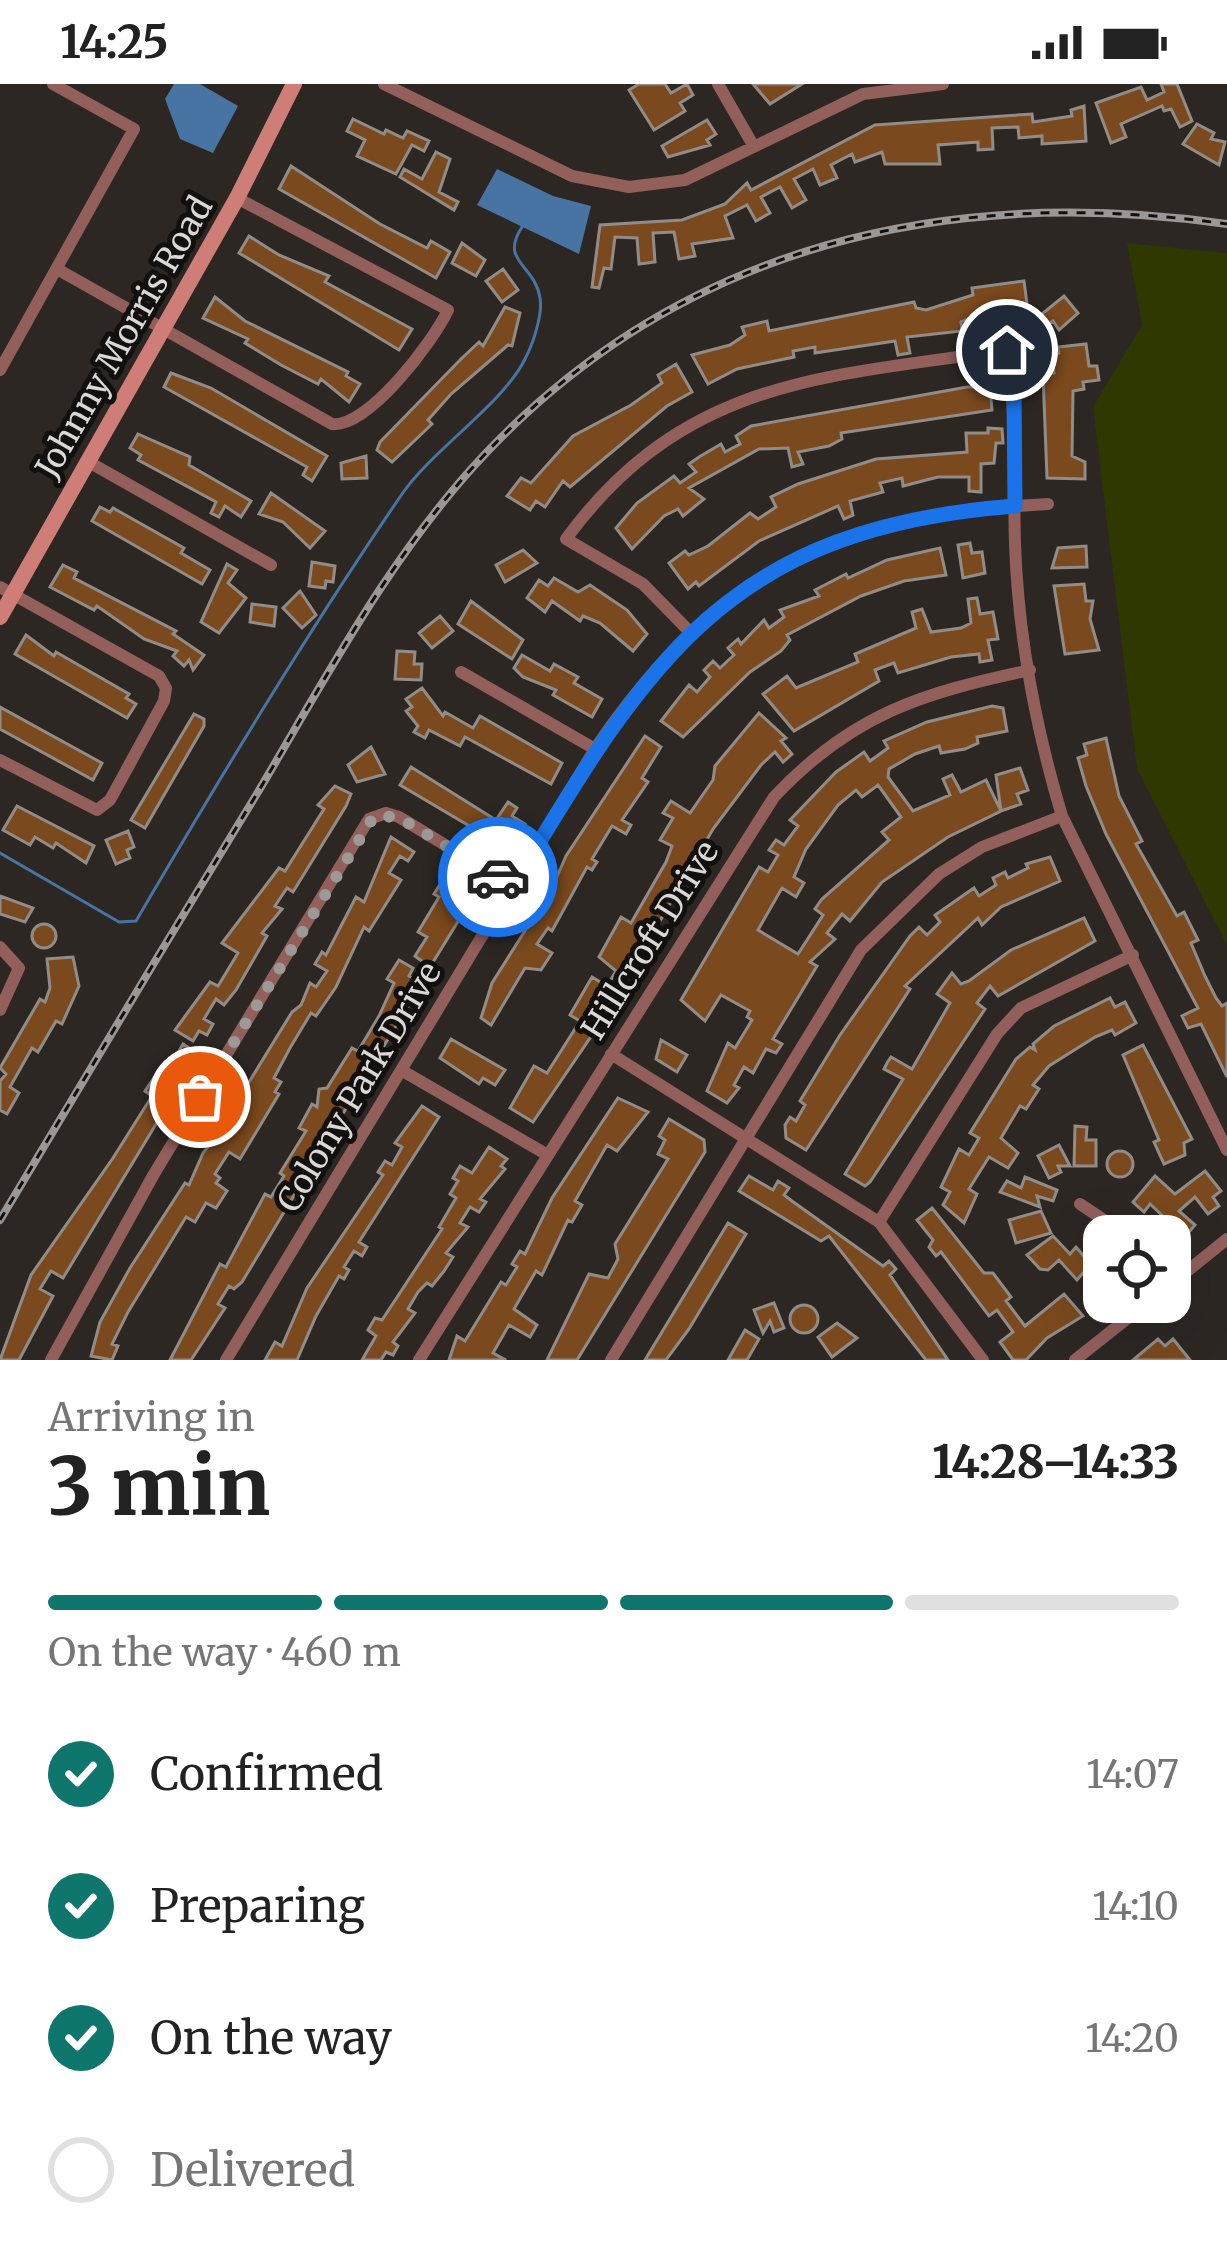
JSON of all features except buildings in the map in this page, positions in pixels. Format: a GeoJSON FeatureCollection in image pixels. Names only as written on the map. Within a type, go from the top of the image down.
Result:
{"type":"FeatureCollection","features":[{"type":"Feature","properties":{"kind":"street"},"geometry":{"type":"LineString","coordinates":[[0,370],[134,129],[53,84]]}},
{"type":"Feature","properties":{"kind":"street","name":"Johnny Morris Road"},"geometry":{"type":"LineString","coordinates":[[0,617],[7,590],[163,329],[294,84]]}},
{"type":"Feature","properties":{"kind":"street"},"geometry":{"type":"LineString","coordinates":[[384,84],[530,157],[600,184],[629,188],[685,180],[829,106],[889,86],[944,84]]}},
{"type":"Feature","properties":{"kind":"street"},"geometry":{"type":"LineString","coordinates":[[718,84],[753,145]]}},
{"type":"Feature","properties":{"kind":"street"},"geometry":{"type":"LineString","coordinates":[[56,269],[332,424],[346,426],[357,421],[435,338],[448,310],[237,198]]}},
{"type":"Feature","properties":{"kind":"street"},"geometry":{"type":"LineString","coordinates":[[691,633],[643,584],[566,538],[596,497],[741,397],[784,385],[1007,350],[1014,391],[1019,603],[1062,816],[1227,1150]]}},
{"type":"Feature","properties":{"kind":"street"},"geometry":{"type":"LineString","coordinates":[[87,461],[271,565]]}},
{"type":"Feature","properties":{"kind":"street","name":"Colony Park Drive"},"geometry":{"type":"LineString","coordinates":[[226,1360],[595,749],[628,701],[691,633],[771,572],[843,538],[911,518],[1048,504]]}},
{"type":"Feature","properties":{"kind":"street"},"geometry":{"type":"LineString","coordinates":[[0,760],[98,809],[110,800],[164,701],[166,688],[159,676],[7,590]]}},
{"type":"Feature","properties":{"kind":"street","name":"Hillcroft Drive"},"geometry":{"type":"LineString","coordinates":[[419,1360],[758,818],[792,778],[848,731],[890,708],[940,690],[1030,670]]}},
{"type":"Feature","properties":{"kind":"street"},"geometry":{"type":"LineString","coordinates":[[461,672],[595,749]]}},
{"type":"Feature","properties":{"kind":"street"},"geometry":{"type":"LineString","coordinates":[[51,1360],[154,1174],[365,823],[374,816],[392,814],[513,886]]}},
{"type":"Feature","properties":{"kind":"street"},"geometry":{"type":"LineString","coordinates":[[611,1360],[743,1136],[884,921],[982,847],[1062,816]]}},
{"type":"Feature","properties":{"kind":"street"},"geometry":{"type":"LineString","coordinates":[[0,946],[19,968],[0,1010]]}},
{"type":"Feature","properties":{"kind":"street"},"geometry":{"type":"LineString","coordinates":[[879,1222],[997,1034],[1021,1008],[1133,955]]}},
{"type":"Feature","properties":{"kind":"street"},"geometry":{"type":"LineString","coordinates":[[611,1054],[879,1222],[983,1360]]}},
{"type":"Feature","properties":{"kind":"street"},"geometry":{"type":"LineString","coordinates":[[401,1070],[546,1154]]}},
{"type":"Feature","properties":{"kind":"street"},"geometry":{"type":"LineString","coordinates":[[1080,1204],[1096,1215]]}},
{"type":"Feature","properties":{"kind":"street"},"geometry":{"type":"LineString","coordinates":[[1191,1267],[1227,1239]]}},
{"type":"Feature","properties":{"kind":"street"},"geometry":{"type":"LineString","coordinates":[[1075,1360],[1122,1323]]}},
{"type":"Feature","properties":{"kind":"green space"},"geometry":{"type":"Polygon","coordinates":[[[1127,243],[1227,253],[1227,945],[1137,769],[1093,407],[1142,325],[1127,243]]]}},
{"type":"Feature","properties":{"kind":"water"},"geometry":{"type":"Polygon","coordinates":[[[174,84],[200,84],[238,106],[213,153],[180,139],[165,99],[174,84]]]}},
{"type":"Feature","properties":{"kind":"water"},"geometry":{"type":"Polygon","coordinates":[[[497,169],[553,196],[591,206],[579,254],[477,205],[497,169]]]}},
{"type":"Feature","properties":{"kind":"waterway"},"geometry":{"type":"LineString","coordinates":[[0,853],[119,922],[136,921],[265,705],[402,494],[501,393],[525,359],[541,305],[537,287],[514,248],[522,227]]}},
{"type":"Feature","properties":{"kind":"railway"},"geometry":{"type":"LineString","coordinates":[[0,1220],[391,573],[486,453],[564,381],[647,323],[735,278],[827,245],[923,224],[1022,214],[1124,214],[1227,224]]}},
{"type":"Feature","properties":{"kind":"way so far"},"geometry":{"type":"LineString","coordinates":[[200,1097],[365,823],[374,816],[392,814],[498,877]]}},
{"type":"Feature","properties":{"kind":"route"},"geometry":{"type":"LineString","coordinates":[[498,877],[513,886],[628,701],[691,633],[736,596],[771,572],[843,538],[911,518],[1015,506],[1014,391],[1007,350]]}}]}
